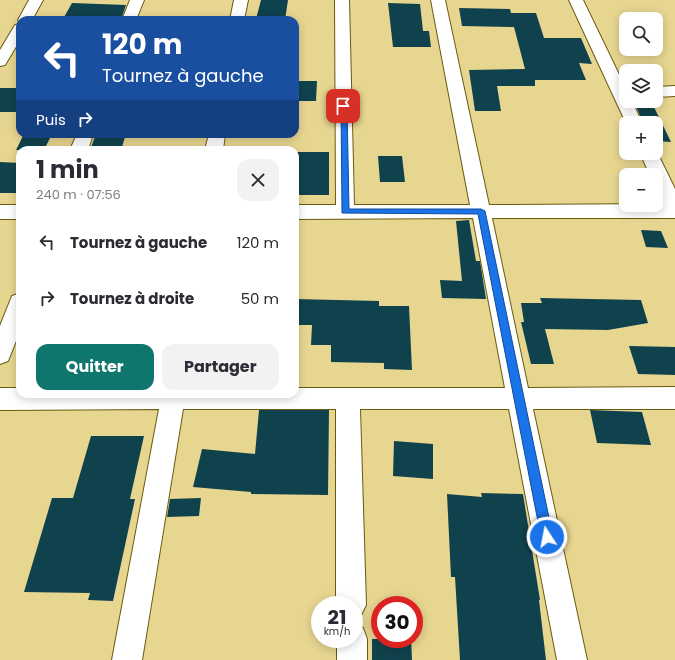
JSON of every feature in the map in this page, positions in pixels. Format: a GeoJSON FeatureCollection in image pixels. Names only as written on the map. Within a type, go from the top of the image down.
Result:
{"type":"FeatureCollection","features":[{"type":"Feature","properties":{"kind":"street"},"geometry":{"type":"LineString","coordinates":[[27,16],[36,0]]}},
{"type":"Feature","properties":{"kind":"street"},"geometry":{"type":"LineString","coordinates":[[131,16],[137,0]]}},
{"type":"Feature","properties":{"kind":"street"},"geometry":{"type":"LineString","coordinates":[[238,16],[241,0]]}},
{"type":"Feature","properties":{"kind":"street"},"geometry":{"type":"LineString","coordinates":[[342,0],[345,212]]}},
{"type":"Feature","properties":{"kind":"street"},"geometry":{"type":"LineString","coordinates":[[438,0],[572,660]]}},
{"type":"Feature","properties":{"kind":"street"},"geometry":{"type":"LineString","coordinates":[[576,0],[619,84]]}},
{"type":"Feature","properties":{"kind":"street"},"geometry":{"type":"LineString","coordinates":[[0,62],[16,35]]}},
{"type":"Feature","properties":{"kind":"street"},"geometry":{"type":"LineString","coordinates":[[663,92],[675,92]]}},
{"type":"Feature","properties":{"kind":"street"},"geometry":{"type":"LineString","coordinates":[[299,212],[675,210],[652,160]]}},
{"type":"Feature","properties":{"kind":"street"},"geometry":{"type":"LineString","coordinates":[[0,212],[16,212]]}},
{"type":"Feature","properties":{"kind":"street"},"geometry":{"type":"LineString","coordinates":[[0,354],[16,312]]}},
{"type":"Feature","properties":{"kind":"street"},"geometry":{"type":"LineString","coordinates":[[348,398],[352,596]]}},
{"type":"Feature","properties":{"kind":"street"},"geometry":{"type":"LineString","coordinates":[[0,399],[675,398]]}},
{"type":"Feature","properties":{"kind":"street"},"geometry":{"type":"LineString","coordinates":[[127,660],[173,399]]}},
{"type":"Feature","properties":{"kind":"street"},"geometry":{"type":"LineString","coordinates":[[352,648],[352,660]]}},
{"type":"Feature","properties":{"kind":"building"},"geometry":{"type":"Polygon","coordinates":[[[261,0],[288,0],[286,16],[257,16],[261,0]]]}},
{"type":"Feature","properties":{"kind":"building"},"geometry":{"type":"Polygon","coordinates":[[[72,3],[126,5],[122,16],[65,16],[72,3]]]}},
{"type":"Feature","properties":{"kind":"building"},"geometry":{"type":"Polygon","coordinates":[[[388,3],[420,4],[423,31],[429,31],[431,47],[393,47],[388,3]]]}},
{"type":"Feature","properties":{"kind":"building"},"geometry":{"type":"Polygon","coordinates":[[[459,8],[510,9],[511,13],[536,13],[544,38],[581,38],[592,64],[579,63],[586,80],[535,80],[535,86],[497,86],[501,111],[475,111],[469,70],[525,69],[514,27],[462,26],[459,8]]]}},
{"type":"Feature","properties":{"kind":"building"},"geometry":{"type":"Polygon","coordinates":[[[299,81],[317,81],[316,101],[299,101],[299,81]]]}},
{"type":"Feature","properties":{"kind":"building"},"geometry":{"type":"Polygon","coordinates":[[[0,88],[16,88],[16,112],[0,112],[0,88]]]}},
{"type":"Feature","properties":{"kind":"building"},"geometry":{"type":"Polygon","coordinates":[[[637,108],[654,108],[658,116],[640,116],[637,108]]]}},
{"type":"Feature","properties":{"kind":"building"},"geometry":{"type":"Polygon","coordinates":[[[663,126],[671,142],[663,141],[663,126]]]}},
{"type":"Feature","properties":{"kind":"building"},"geometry":{"type":"Polygon","coordinates":[[[22,138],[50,138],[46,146],[18,146],[22,138]]]}},
{"type":"Feature","properties":{"kind":"building"},"geometry":{"type":"Polygon","coordinates":[[[94,138],[125,138],[122,146],[92,146],[94,138]]]}},
{"type":"Feature","properties":{"kind":"building"},"geometry":{"type":"Polygon","coordinates":[[[299,152],[329,152],[329,195],[299,195],[299,152]]]}},
{"type":"Feature","properties":{"kind":"building"},"geometry":{"type":"Polygon","coordinates":[[[378,156],[402,156],[405,182],[380,182],[378,156]]]}},
{"type":"Feature","properties":{"kind":"building"},"geometry":{"type":"Polygon","coordinates":[[[0,162],[16,163],[16,193],[0,193],[0,162]]]}},
{"type":"Feature","properties":{"kind":"building"},"geometry":{"type":"Polygon","coordinates":[[[469,220],[476,261],[480,261],[486,299],[442,298],[440,280],[462,281],[456,221],[469,220]]]}},
{"type":"Feature","properties":{"kind":"building"},"geometry":{"type":"Polygon","coordinates":[[[641,230],[661,231],[668,248],[646,247],[641,230]]]}},
{"type":"Feature","properties":{"kind":"building"},"geometry":{"type":"Polygon","coordinates":[[[540,298],[641,300],[648,323],[608,330],[545,329],[554,364],[531,364],[521,322],[524,322],[521,303],[542,303],[540,298]]]}},
{"type":"Feature","properties":{"kind":"building"},"geometry":{"type":"Polygon","coordinates":[[[299,299],[379,301],[379,306],[409,306],[412,370],[384,369],[384,363],[331,362],[331,345],[311,345],[312,325],[299,325],[299,299]]]}},
{"type":"Feature","properties":{"kind":"building"},"geometry":{"type":"Polygon","coordinates":[[[629,346],[675,347],[675,375],[638,374],[629,346]]]}},
{"type":"Feature","properties":{"kind":"building"},"geometry":{"type":"Polygon","coordinates":[[[259,410],[329,410],[328,495],[251,494],[251,492],[193,487],[202,449],[255,454],[259,410]]]}},
{"type":"Feature","properties":{"kind":"building"},"geometry":{"type":"Polygon","coordinates":[[[590,410],[642,412],[651,445],[597,443],[590,410]]]}},
{"type":"Feature","properties":{"kind":"building"},"geometry":{"type":"Polygon","coordinates":[[[91,436],[144,436],[130,499],[135,499],[113,601],[88,600],[90,593],[24,592],[52,498],[73,498],[91,436]]]}},
{"type":"Feature","properties":{"kind":"building"},"geometry":{"type":"Polygon","coordinates":[[[394,441],[433,444],[433,479],[393,476],[394,441]]]}},
{"type":"Feature","properties":{"kind":"building"},"geometry":{"type":"Polygon","coordinates":[[[481,493],[523,494],[540,600],[546,660],[460,660],[455,577],[451,577],[447,494],[482,497],[481,493]]]}},
{"type":"Feature","properties":{"kind":"building"},"geometry":{"type":"Polygon","coordinates":[[[201,498],[199,516],[167,517],[170,499],[201,498]]]}},
{"type":"Feature","properties":{"kind":"building"},"geometry":{"type":"Polygon","coordinates":[[[372,648],[411,648],[412,660],[372,660],[372,648]]]}},
{"type":"Feature","properties":{"kind":"route"},"geometry":{"type":"LineString","coordinates":[[343,106],[345,212],[481,211],[547,537]]}}]}
